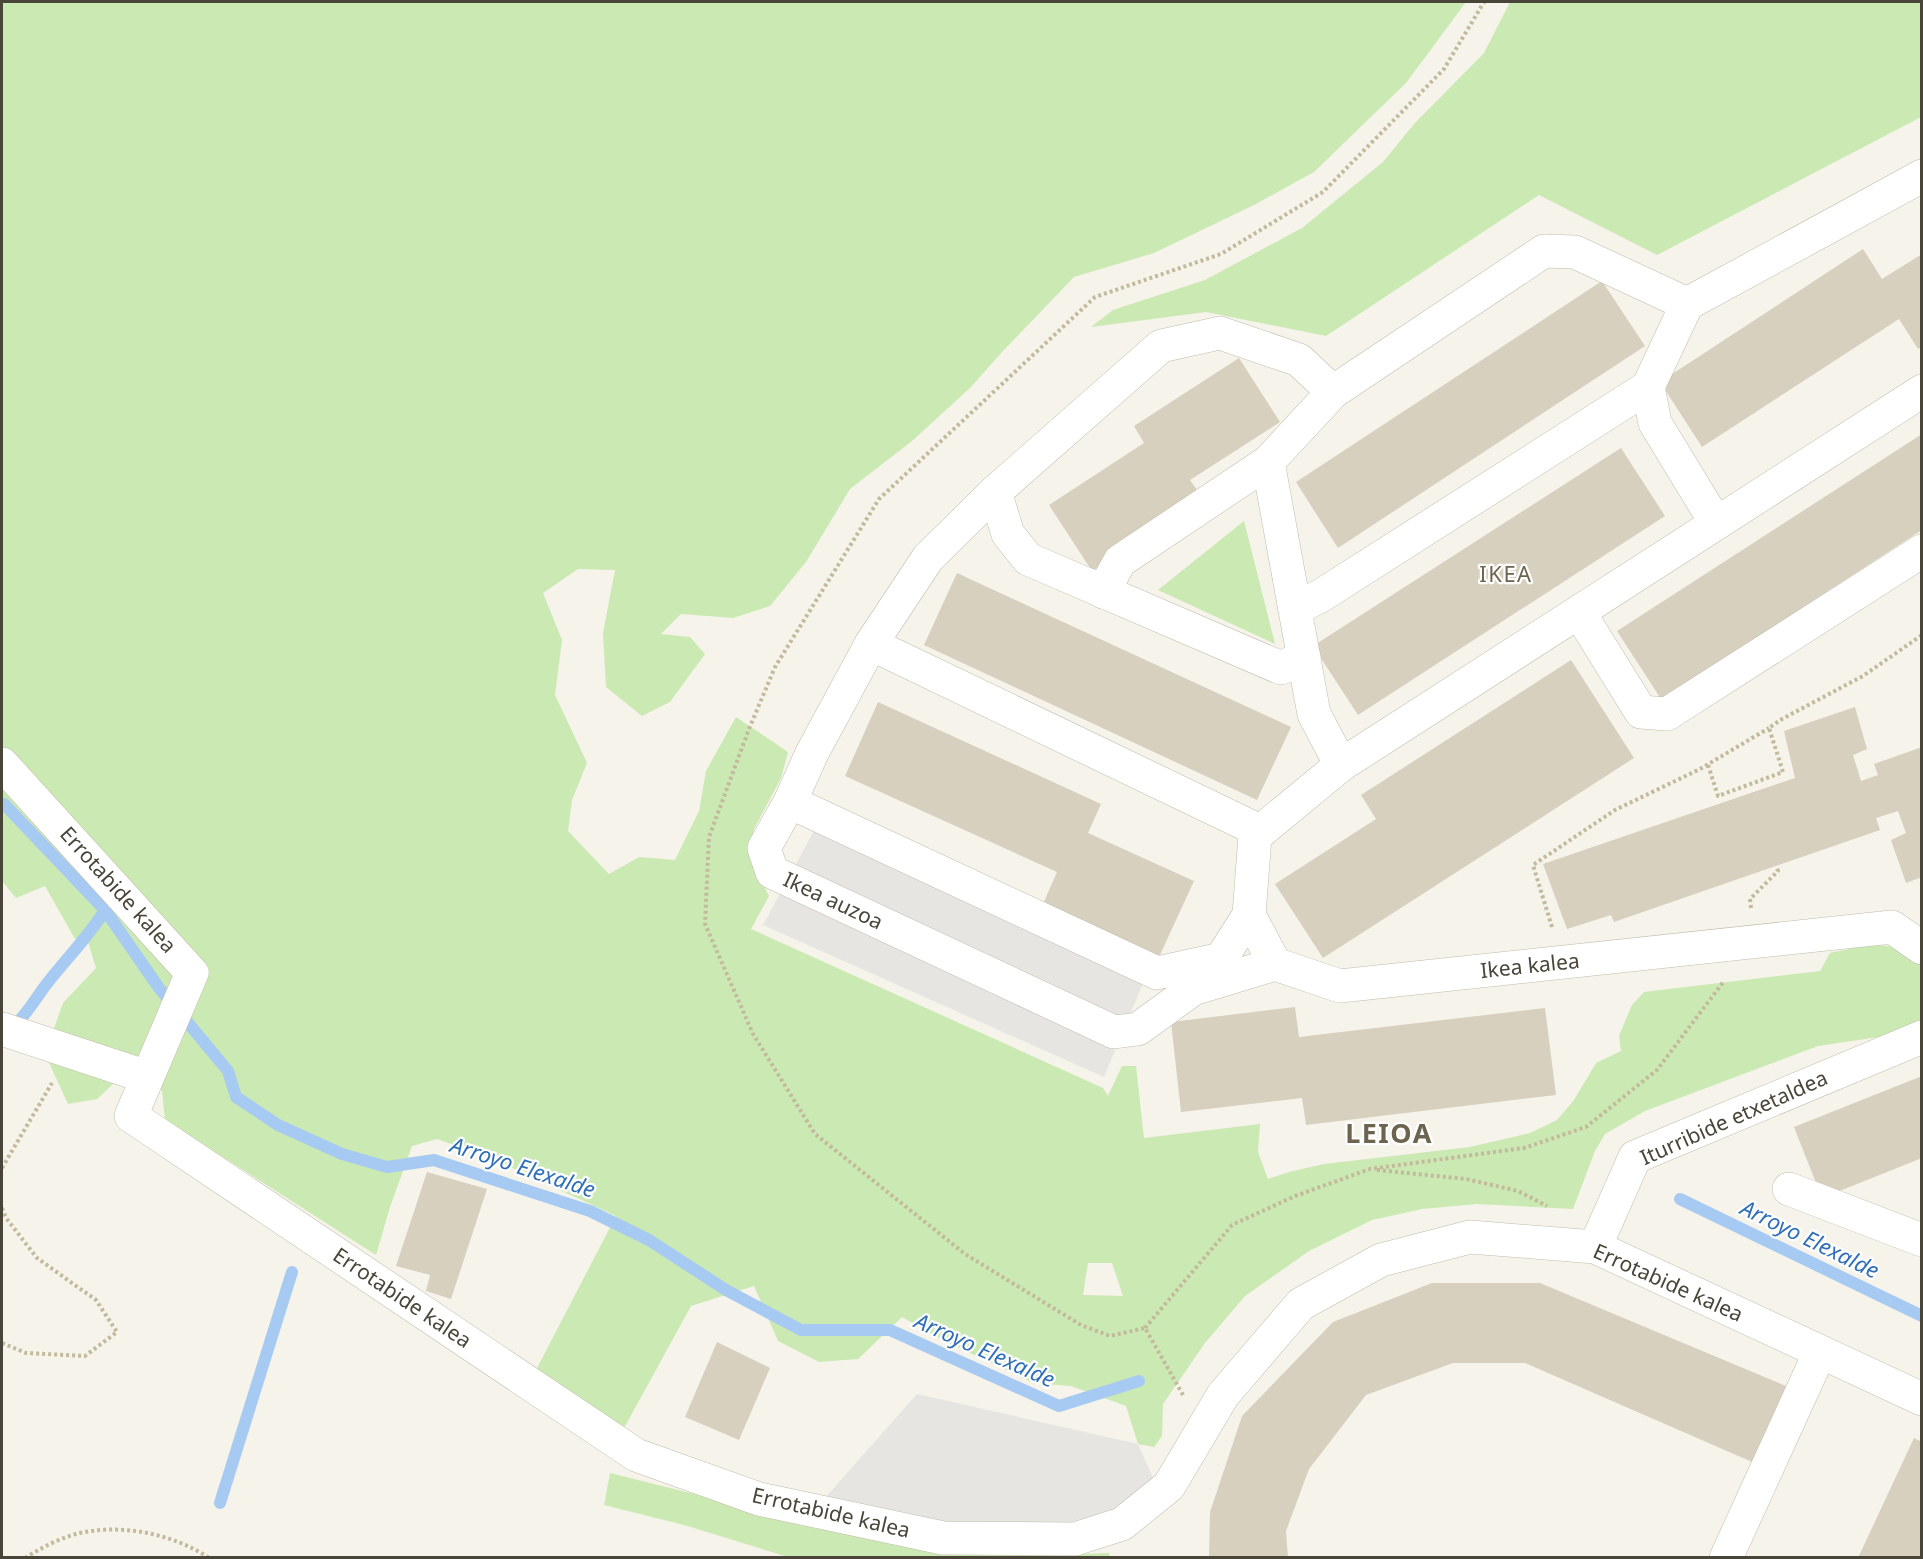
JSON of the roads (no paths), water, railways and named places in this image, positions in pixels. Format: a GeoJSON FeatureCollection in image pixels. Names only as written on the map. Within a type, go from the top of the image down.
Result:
{"type":"FeatureCollection","features":[{"type":"Feature","properties":{"kind":"street"},"geometry":{"type":"LineString","coordinates":[[1295,609],[1322,595],[1648,387],[1687,303],[1922,176]]}},
{"type":"Feature","properties":{"kind":"street"},"geometry":{"type":"LineString","coordinates":[[1103,592],[1120,561],[1268,462],[1333,392],[1544,251],[1575,252],[1687,303]]}},
{"type":"Feature","properties":{"kind":"street","name":"Ikea auzoa"},"geometry":{"type":"LineString","coordinates":[[1275,964],[1193,989],[1138,1029],[1114,1032],[772,872],[764,848],[871,644],[927,558],[995,492],[1161,346],[1220,333],[1299,360],[1333,392]]}},
{"type":"Feature","properties":{"kind":"street"},"geometry":{"type":"LineString","coordinates":[[1648,387],[1656,423],[1716,523]]}},
{"type":"Feature","properties":{"kind":"street"},"geometry":{"type":"LineString","coordinates":[[790,802],[1156,973],[1221,959],[1249,915],[1255,836],[1341,765],[1922,391]]}},
{"type":"Feature","properties":{"kind":"street"},"geometry":{"type":"LineString","coordinates":[[1268,462],[1314,714],[1341,765]]}},
{"type":"Feature","properties":{"kind":"street"},"geometry":{"type":"LineString","coordinates":[[995,492],[1008,534],[1028,559],[1281,668],[1304,657]]}},
{"type":"Feature","properties":{"kind":"street"},"geometry":{"type":"LineString","coordinates":[[1579,612],[1641,712],[1666,714],[1922,551]]}},
{"type":"Feature","properties":{"kind":"street"},"geometry":{"type":"LineString","coordinates":[[871,644],[1260,831]]}},
{"type":"Feature","properties":{"kind":"street","name":"Errotabide kalea"},"geometry":{"type":"LineString","coordinates":[[2,764],[192,973],[131,1116],[636,1455],[759,1499],[943,1538],[1075,1539],[1122,1524],[1169,1486],[1223,1395],[1301,1304],[1381,1260],[1470,1237],[1595,1247],[1922,1399]]}},
{"type":"Feature","properties":{"kind":"street"},"geometry":{"type":"LineString","coordinates":[[1249,915],[1275,964]]}},
{"type":"Feature","properties":{"kind":"street","name":"Ikea kalea"},"geometry":{"type":"LineString","coordinates":[[1275,964],[1340,986],[1892,927],[1922,948]]}},
{"type":"Feature","properties":{"kind":"street"},"geometry":{"type":"LineString","coordinates":[[2,1029],[147,1077]]}},
{"type":"Feature","properties":{"kind":"street","name":"Iturribide etxetaldea"},"geometry":{"type":"LineString","coordinates":[[1595,1247],[1635,1157],[1922,1037]]}},
{"type":"Feature","properties":{"kind":"street"},"geometry":{"type":"LineString","coordinates":[[1790,1189],[1922,1240]]}},
{"type":"Feature","properties":{"kind":"street"},"geometry":{"type":"LineString","coordinates":[[1726,1557],[1820,1352]]}},
{"type":"Feature","properties":{"kind":"waterway","name":"Arroyo Elexalde"},"geometry":{"type":"LineString","coordinates":[[4,804],[105,910],[159,988],[228,1071],[236,1097],[278,1125],[342,1154],[387,1167],[434,1160],[590,1211],[649,1240],[726,1290],[801,1330],[890,1330],[1059,1406],[1139,1381]]}},
{"type":"Feature","properties":{"kind":"waterway"},"geometry":{"type":"LineString","coordinates":[[11,1029],[27,1012],[105,910]]}},
{"type":"Feature","properties":{"kind":"waterway","name":"Arroyo Elexalde"},"geometry":{"type":"LineString","coordinates":[[1680,1199],[1922,1316]]}},
{"type":"Feature","properties":{"kind":"waterway"},"geometry":{"type":"LineString","coordinates":[[220,1503],[292,1272]]}},
{"type":"Feature","properties":{"kind":"district","name":"IKEA"},"geometry":{"type":"Point","coordinates":[1506,574]}},
{"type":"Feature","properties":{"kind":"district","name":"LEIOA"},"geometry":{"type":"Point","coordinates":[1389,1134]}}]}
